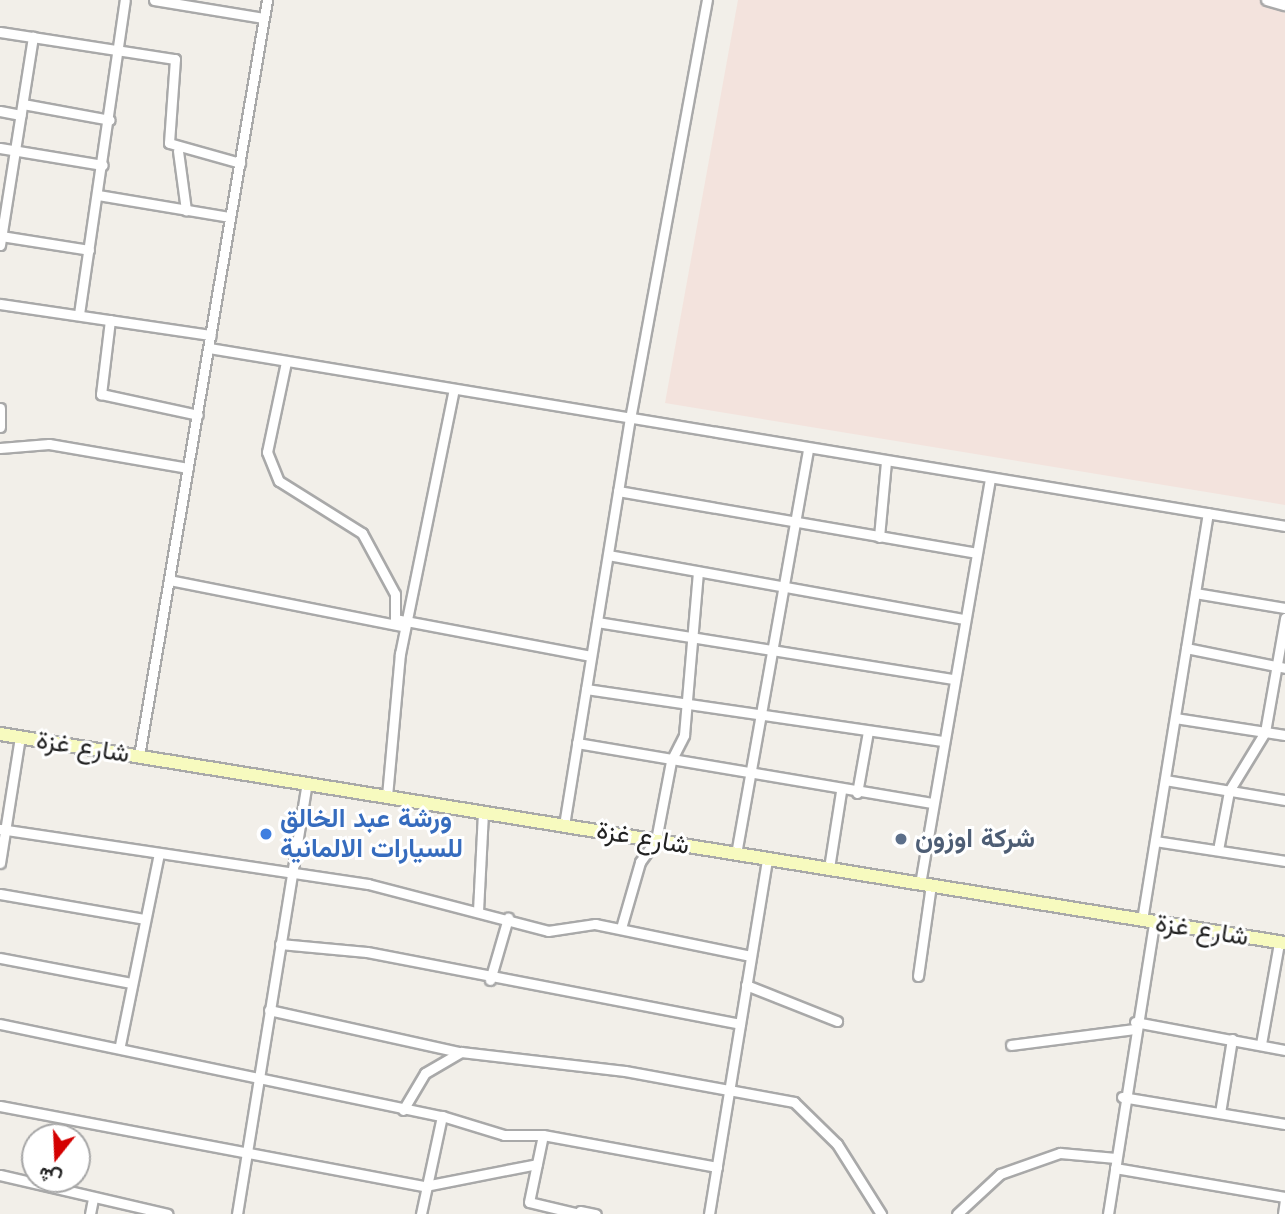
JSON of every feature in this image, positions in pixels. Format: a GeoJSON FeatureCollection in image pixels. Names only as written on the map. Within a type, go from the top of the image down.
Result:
{"type":"FeatureCollection","features":[{"type":"Feature","properties":{"kind":"main road","name":"شارع غزة"},"geometry":{"type":"LineString","coordinates":[[0,734],[1282,943]]}},
{"type":"Feature","properties":{"kind":"street"},"geometry":{"type":"LineString","coordinates":[[79,314],[110,120],[125,0]]}},
{"type":"Feature","properties":{"kind":"street"},"geometry":{"type":"LineString","coordinates":[[154,0],[264,18]]}},
{"type":"Feature","properties":{"kind":"street"},"geometry":{"type":"LineString","coordinates":[[139,756],[267,0]]}},
{"type":"Feature","properties":{"kind":"street"},"geometry":{"type":"LineString","coordinates":[[564,825],[630,419],[707,0]]}},
{"type":"Feature","properties":{"kind":"street"},"geometry":{"type":"LineString","coordinates":[[1267,0],[1285,5]]}},
{"type":"Feature","properties":{"kind":"street"},"geometry":{"type":"LineString","coordinates":[[0,32],[177,62],[169,143],[178,151],[240,163]]}},
{"type":"Feature","properties":{"kind":"street"},"geometry":{"type":"LineString","coordinates":[[33,37],[1,240],[89,250]]}},
{"type":"Feature","properties":{"kind":"street"},"geometry":{"type":"LineString","coordinates":[[23,104],[110,120]]}},
{"type":"Feature","properties":{"kind":"street"},"geometry":{"type":"LineString","coordinates":[[0,111],[21,115]]}},
{"type":"Feature","properties":{"kind":"street"},"geometry":{"type":"LineString","coordinates":[[0,148],[103,165]]}},
{"type":"Feature","properties":{"kind":"street"},"geometry":{"type":"LineString","coordinates":[[178,151],[186,210]]}},
{"type":"Feature","properties":{"kind":"street"},"geometry":{"type":"LineString","coordinates":[[98,195],[230,217]]}},
{"type":"Feature","properties":{"kind":"street"},"geometry":{"type":"LineString","coordinates":[[0,305],[79,314],[211,335]]}},
{"type":"Feature","properties":{"kind":"street"},"geometry":{"type":"LineString","coordinates":[[110,320],[101,394],[198,415]]}},
{"type":"Feature","properties":{"kind":"street"},"geometry":{"type":"LineString","coordinates":[[209,348],[1285,526]]}},
{"type":"Feature","properties":{"kind":"street"},"geometry":{"type":"LineString","coordinates":[[286,362],[267,452],[279,481],[362,533],[395,594],[395,620],[407,626]]}},
{"type":"Feature","properties":{"kind":"street"},"geometry":{"type":"LineString","coordinates":[[387,796],[407,626],[454,389]]}},
{"type":"Feature","properties":{"kind":"street"},"geometry":{"type":"LineString","coordinates":[[0,408],[0,427]]}},
{"type":"Feature","properties":{"kind":"street"},"geometry":{"type":"LineString","coordinates":[[0,448],[49,444],[188,468]]}},
{"type":"Feature","properties":{"kind":"street"},"geometry":{"type":"LineString","coordinates":[[736,854],[763,715],[808,448]]}},
{"type":"Feature","properties":{"kind":"street"},"geometry":{"type":"LineString","coordinates":[[879,537],[886,462]]}},
{"type":"Feature","properties":{"kind":"street"},"geometry":{"type":"LineString","coordinates":[[918,976],[932,803],[990,478]]}},
{"type":"Feature","properties":{"kind":"street"},"geometry":{"type":"LineString","coordinates":[[618,491],[976,553]]}},
{"type":"Feature","properties":{"kind":"street"},"geometry":{"type":"LineString","coordinates":[[1108,1214],[1122,1097],[1135,1026],[1155,841],[1208,513]]}},
{"type":"Feature","properties":{"kind":"street"},"geometry":{"type":"LineString","coordinates":[[608,555],[964,619]]}},
{"type":"Feature","properties":{"kind":"street"},"geometry":{"type":"LineString","coordinates":[[621,928],[640,862],[656,840],[671,761],[684,735],[688,705],[690,637],[698,572]]}},
{"type":"Feature","properties":{"kind":"street"},"geometry":{"type":"LineString","coordinates":[[169,580],[407,626],[592,656]]}},
{"type":"Feature","properties":{"kind":"street"},"geometry":{"type":"LineString","coordinates":[[1195,593],[1285,608]]}},
{"type":"Feature","properties":{"kind":"street"},"geometry":{"type":"LineString","coordinates":[[1218,850],[1229,791],[1265,732],[1281,667],[1285,618]]}},
{"type":"Feature","properties":{"kind":"street"},"geometry":{"type":"LineString","coordinates":[[597,622],[774,647],[953,679]]}},
{"type":"Feature","properties":{"kind":"street"},"geometry":{"type":"LineString","coordinates":[[1186,648],[1281,667]]}},
{"type":"Feature","properties":{"kind":"street"},"geometry":{"type":"LineString","coordinates":[[586,689],[942,741]]}},
{"type":"Feature","properties":{"kind":"street"},"geometry":{"type":"LineString","coordinates":[[1175,718],[1285,735]]}},
{"type":"Feature","properties":{"kind":"street"},"geometry":{"type":"LineString","coordinates":[[857,793],[868,731]]}},
{"type":"Feature","properties":{"kind":"street"},"geometry":{"type":"LineString","coordinates":[[0,863],[3,829],[20,737]]}},
{"type":"Feature","properties":{"kind":"street"},"geometry":{"type":"LineString","coordinates":[[578,743],[841,791],[932,803]]}},
{"type":"Feature","properties":{"kind":"street"},"geometry":{"type":"LineString","coordinates":[[1165,780],[1285,800]]}},
{"type":"Feature","properties":{"kind":"street"},"geometry":{"type":"LineString","coordinates":[[237,1214],[243,1153],[258,1079],[307,783]]}},
{"type":"Feature","properties":{"kind":"street"},"geometry":{"type":"LineString","coordinates":[[829,868],[841,791]]}},
{"type":"Feature","properties":{"kind":"street"},"geometry":{"type":"LineString","coordinates":[[478,911],[483,812]]}},
{"type":"Feature","properties":{"kind":"street"},"geometry":{"type":"LineString","coordinates":[[3,829],[292,873],[478,911],[548,931],[595,924],[751,956]]}},
{"type":"Feature","properties":{"kind":"street"},"geometry":{"type":"LineString","coordinates":[[1155,841],[1285,861]]}},
{"type":"Feature","properties":{"kind":"street"},"geometry":{"type":"LineString","coordinates":[[120,1045],[159,854]]}},
{"type":"Feature","properties":{"kind":"street"},"geometry":{"type":"LineString","coordinates":[[709,1214],[767,860]]}},
{"type":"Feature","properties":{"kind":"street"},"geometry":{"type":"LineString","coordinates":[[0,894],[144,919]]}},
{"type":"Feature","properties":{"kind":"street"},"geometry":{"type":"LineString","coordinates":[[490,981],[508,918]]}},
{"type":"Feature","properties":{"kind":"street"},"geometry":{"type":"LineString","coordinates":[[1261,1044],[1282,943]]}},
{"type":"Feature","properties":{"kind":"street"},"geometry":{"type":"LineString","coordinates":[[280,944],[366,952],[490,981],[740,1024]]}},
{"type":"Feature","properties":{"kind":"street"},"geometry":{"type":"LineString","coordinates":[[0,958],[131,983]]}},
{"type":"Feature","properties":{"kind":"street"},"geometry":{"type":"LineString","coordinates":[[746,985],[837,1021]]}},
{"type":"Feature","properties":{"kind":"street"},"geometry":{"type":"LineString","coordinates":[[269,1010],[461,1052],[625,1071],[729,1094],[802,1105],[837,1144],[881,1214]]}},
{"type":"Feature","properties":{"kind":"street"},"geometry":{"type":"LineString","coordinates":[[0,1024],[120,1045],[258,1079],[442,1116],[504,1135],[543,1135],[717,1167]]}},
{"type":"Feature","properties":{"kind":"street"},"geometry":{"type":"LineString","coordinates":[[1011,1045],[1135,1026],[1232,1039],[1285,1050]]}},
{"type":"Feature","properties":{"kind":"street"},"geometry":{"type":"LineString","coordinates":[[1220,1113],[1232,1039]]}},
{"type":"Feature","properties":{"kind":"street"},"geometry":{"type":"LineString","coordinates":[[403,1110],[425,1073],[461,1052]]}},
{"type":"Feature","properties":{"kind":"street"},"geometry":{"type":"LineString","coordinates":[[1122,1097],[1285,1124]]}},
{"type":"Feature","properties":{"kind":"street"},"geometry":{"type":"LineString","coordinates":[[0,1106],[425,1186],[537,1164]]}},
{"type":"Feature","properties":{"kind":"street"},"geometry":{"type":"LineString","coordinates":[[421,1214],[442,1116]]}},
{"type":"Feature","properties":{"kind":"street"},"geometry":{"type":"LineString","coordinates":[[543,1135],[529,1202],[596,1214]]}},
{"type":"Feature","properties":{"kind":"street"},"geometry":{"type":"LineString","coordinates":[[959,1213],[1000,1174],[1060,1153],[1285,1198],[1283,1214]]}},
{"type":"Feature","properties":{"kind":"street"},"geometry":{"type":"LineString","coordinates":[[0,1175],[93,1199],[168,1214]]}},
{"type":"Feature","properties":{"kind":"street"},"geometry":{"type":"LineString","coordinates":[[90,1214],[93,1199]]}},
{"type":"Feature","properties":{"kind":"shaded area"},"geometry":{"type":"Polygon","coordinates":[[[738,0],[1285,0],[1285,505],[665,403],[738,0]]]}},
{"type":"Feature","properties":{"kind":"place","name":"ورشة عبد الخالق للسيارات الالمانية"},"geometry":{"type":"Point","coordinates":[266,834]}},
{"type":"Feature","properties":{"kind":"place","name":"شركة اوزون"},"geometry":{"type":"Point","coordinates":[901,839]}}]}
